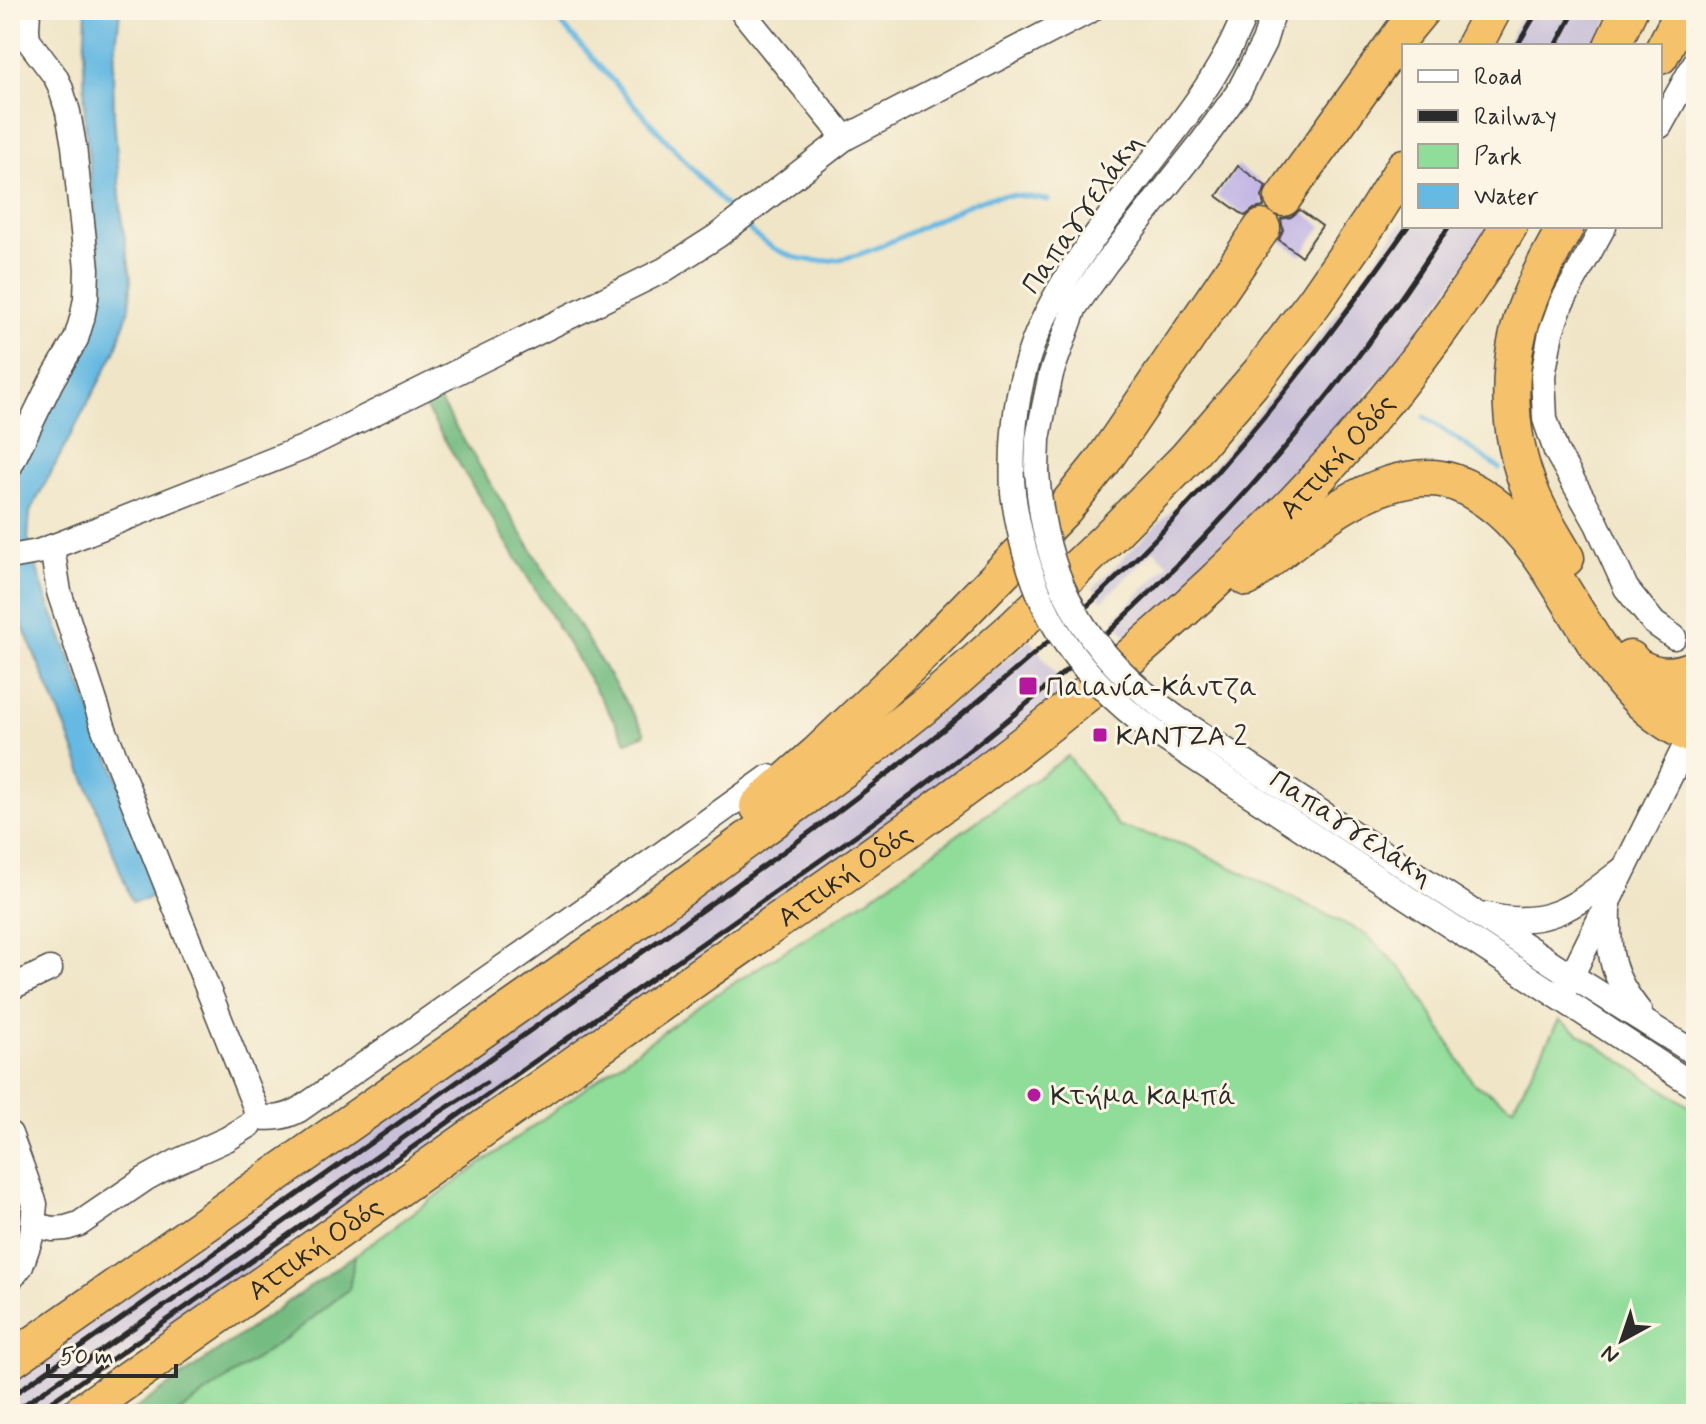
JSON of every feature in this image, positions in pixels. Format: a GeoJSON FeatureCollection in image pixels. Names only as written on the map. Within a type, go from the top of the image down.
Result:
{"type":"FeatureCollection","features":[{"type":"Feature","properties":{"kind":"highway"},"geometry":{"type":"LineString","coordinates":[[1283,198],[1421,10]]}},
{"type":"Feature","properties":{"kind":"highway"},"geometry":{"type":"LineString","coordinates":[[1475,44],[1493,10]]}},
{"type":"Feature","properties":{"kind":"highway"},"geometry":{"type":"LineString","coordinates":[[1613,44],[1629,10]]}},
{"type":"Feature","properties":{"kind":"highway"},"geometry":{"type":"LineString","coordinates":[[1662,52],[1684,10]]}},
{"type":"Feature","properties":{"kind":"highway"},"geometry":{"type":"LineString","coordinates":[[10,1361],[619,934],[853,762],[938,695],[1015,627],[1186,459],[1260,373],[1315,301],[1402,170]]}},
{"type":"Feature","properties":{"kind":"highway"},"geometry":{"type":"LineString","coordinates":[[619,934],[697,854],[817,754],[926,650],[1065,508],[1103,461],[1262,228]]}},
{"type":"Feature","properties":{"kind":"highway","name":"Αττική Οδός"},"geometry":{"type":"LineString","coordinates":[[79,1414],[927,816],[1074,704],[1169,624],[1323,474],[1424,351],[1489,260],[1508,228]]}},
{"type":"Feature","properties":{"kind":"highway"},"geometry":{"type":"LineString","coordinates":[[1565,228],[1529,299],[1517,338],[1511,405],[1521,463],[1538,509],[1619,644],[1634,664],[1664,689],[1694,721]]}},
{"type":"Feature","properties":{"kind":"highway"},"geometry":{"type":"LineString","coordinates":[[1074,704],[1195,619],[1339,508],[1374,489],[1432,478],[1473,492],[1517,526],[1546,565],[1618,678],[1648,709],[1668,723],[1694,721]]}},
{"type":"Feature","properties":{"kind":"highway"},"geometry":{"type":"LineString","coordinates":[[1634,664],[1660,675],[1673,675],[1696,668]]}},
{"type":"Feature","properties":{"kind":"street"},"geometry":{"type":"LineString","coordinates":[[741,10],[845,138]]}},
{"type":"Feature","properties":{"kind":"street"},"geometry":{"type":"LineString","coordinates":[[10,557],[45,550],[303,448],[664,270],[717,236],[845,138],[1091,10]]}},
{"type":"Feature","properties":{"kind":"street","name":"Παπαγγελάκη"},"geometry":{"type":"LineString","coordinates":[[1246,10],[1227,56],[1205,89],[1059,290],[1029,355],[1018,395],[1013,432],[1013,493],[1022,543],[1038,596],[1067,647],[1086,672],[1111,697],[1156,733],[1696,1087]]}},
{"type":"Feature","properties":{"kind":"street","name":"Παπαγγελάκη"},"geometry":{"type":"LineString","coordinates":[[1274,10],[1264,42],[1239,91],[1075,307],[1051,374],[1038,439],[1039,504],[1052,560],[1072,607],[1086,629],[1124,676],[1148,697],[1469,909],[1696,1054]]}},
{"type":"Feature","properties":{"kind":"street"},"geometry":{"type":"LineString","coordinates":[[10,466],[76,339],[86,298],[87,269],[68,112],[60,86],[33,49],[21,24]]}},
{"type":"Feature","properties":{"kind":"street"},"geometry":{"type":"LineString","coordinates":[[1662,122],[1696,61]]}},
{"type":"Feature","properties":{"kind":"street"},"geometry":{"type":"LineString","coordinates":[[1603,228],[1561,304],[1551,332],[1543,376],[1545,419],[1556,451],[1597,524],[1626,588],[1654,623],[1674,637]]}},
{"type":"Feature","properties":{"kind":"street"},"geometry":{"type":"LineString","coordinates":[[33,1225],[53,1229],[79,1224],[145,1179],[227,1139],[250,1125],[256,1117],[255,1107],[104,729],[45,550]]}},
{"type":"Feature","properties":{"kind":"street"},"geometry":{"type":"LineString","coordinates":[[1561,998],[1628,865],[1694,721]]}},
{"type":"Feature","properties":{"kind":"street"},"geometry":{"type":"LineString","coordinates":[[256,1117],[286,1117],[299,1110],[757,786],[812,737]]}},
{"type":"Feature","properties":{"kind":"street"},"geometry":{"type":"LineString","coordinates":[[1469,909],[1506,920],[1549,917],[1567,910],[1628,865]]}},
{"type":"Feature","properties":{"kind":"street"},"geometry":{"type":"LineString","coordinates":[[1610,900],[1608,934],[1615,976],[1626,996],[1649,1024]]}},
{"type":"Feature","properties":{"kind":"street"},"geometry":{"type":"LineString","coordinates":[[10,988],[50,969]]}},
{"type":"Feature","properties":{"kind":"street"},"geometry":{"type":"LineString","coordinates":[[10,1134],[35,1204],[32,1234],[21,1266],[10,1280]]}},
{"type":"Feature","properties":{"kind":"shaded area"},"geometry":{"type":"Polygon","coordinates":[[[1524,10],[1613,10],[1595,44],[1506,44],[1524,10]]]}},
{"type":"Feature","properties":{"kind":"shaded area"},"geometry":{"type":"Polygon","coordinates":[[[1402,222],[1402,228],[1491,228],[1398,360],[1257,520],[1129,640],[1113,619],[1169,564],[1154,550],[1102,601],[1093,588],[1219,460],[1320,337],[1402,222]]]}},
{"type":"Feature","properties":{"kind":"shaded area"},"geometry":{"type":"Polygon","coordinates":[[[1030,639],[1069,693],[47,1414],[10,1414],[10,1380],[983,679],[1030,639]]]}},
{"type":"Feature","properties":{"kind":"green space"},"geometry":{"type":"Polygon","coordinates":[[[437,397],[645,734],[627,742],[423,404],[437,397]]]}},
{"type":"Feature","properties":{"kind":"green space","name":"Kτήμα Καμπά"},"geometry":{"type":"Polygon","coordinates":[[[1068,756],[1118,826],[1188,846],[1366,934],[1410,978],[1473,1083],[1513,1107],[1559,1020],[1696,1111],[1696,1414],[176,1414],[296,1331],[349,1289],[355,1255],[707,1000],[872,896],[1068,756]]]}},
{"type":"Feature","properties":{"kind":"green space"},"geometry":{"type":"Polygon","coordinates":[[[355,1255],[349,1289],[296,1331],[176,1414],[128,1414],[355,1255]]]}},
{"type":"Feature","properties":{"kind":"water"},"geometry":{"type":"Polygon","coordinates":[[[86,10],[120,10],[113,72],[114,116],[122,222],[131,277],[130,306],[115,352],[30,512],[28,538],[44,592],[162,890],[144,900],[132,902],[65,726],[10,596],[10,481],[101,300],[101,273],[85,123],[86,10]]]}},
{"type":"Feature","properties":{"kind":"building"},"geometry":{"type":"Polygon","coordinates":[[[1238,166],[1266,186],[1262,197],[1264,207],[1254,209],[1245,216],[1217,196],[1238,166]]]}},
{"type":"Feature","properties":{"kind":"building"},"geometry":{"type":"Polygon","coordinates":[[[1300,210],[1322,226],[1301,256],[1279,240],[1283,230],[1281,219],[1291,217],[1300,210]]]}},
{"type":"Feature","properties":{"kind":"waterway"},"geometry":{"type":"LineString","coordinates":[[549,10],[732,213]]}},
{"type":"Feature","properties":{"kind":"waterway"},"geometry":{"type":"LineString","coordinates":[[742,223],[767,244],[792,256],[816,261],[865,252],[985,199],[1012,195],[1048,200]]}},
{"type":"Feature","properties":{"kind":"waterway"},"geometry":{"type":"LineString","coordinates":[[1425,417],[1499,468]]}},
{"type":"Feature","properties":{"kind":"railway"},"geometry":{"type":"LineString","coordinates":[[1518,44],[1538,10]]}},
{"type":"Feature","properties":{"kind":"railway"},"geometry":{"type":"LineString","coordinates":[[1557,44],[1575,10]]}},
{"type":"Feature","properties":{"kind":"railway"},"geometry":{"type":"LineString","coordinates":[[10,1397],[739,884],[870,787],[998,685],[1109,585],[1202,489],[1288,387],[1407,228]]}},
{"type":"Feature","properties":{"kind":"railway"},"geometry":{"type":"LineString","coordinates":[[34,1414],[866,828],[1026,705],[1162,580],[1252,485],[1376,333],[1448,228]]}},
{"type":"Feature","properties":{"kind":"railway"},"geometry":{"type":"LineString","coordinates":[[11,1414],[440,1112],[486,1083]]}},
{"type":"Feature","properties":{"kind":"place","name":"Παιανία-Κάντζα"},"geometry":{"type":"Point","coordinates":[1028,686]}},
{"type":"Feature","properties":{"kind":"place","name":"ΚΑΝΤΖΑ 2"},"geometry":{"type":"Point","coordinates":[1100,735]}},
{"type":"Feature","properties":{"kind":"place","name":"Kτήμα Καμπά"},"geometry":{"type":"Point","coordinates":[1034,1095]}}]}
